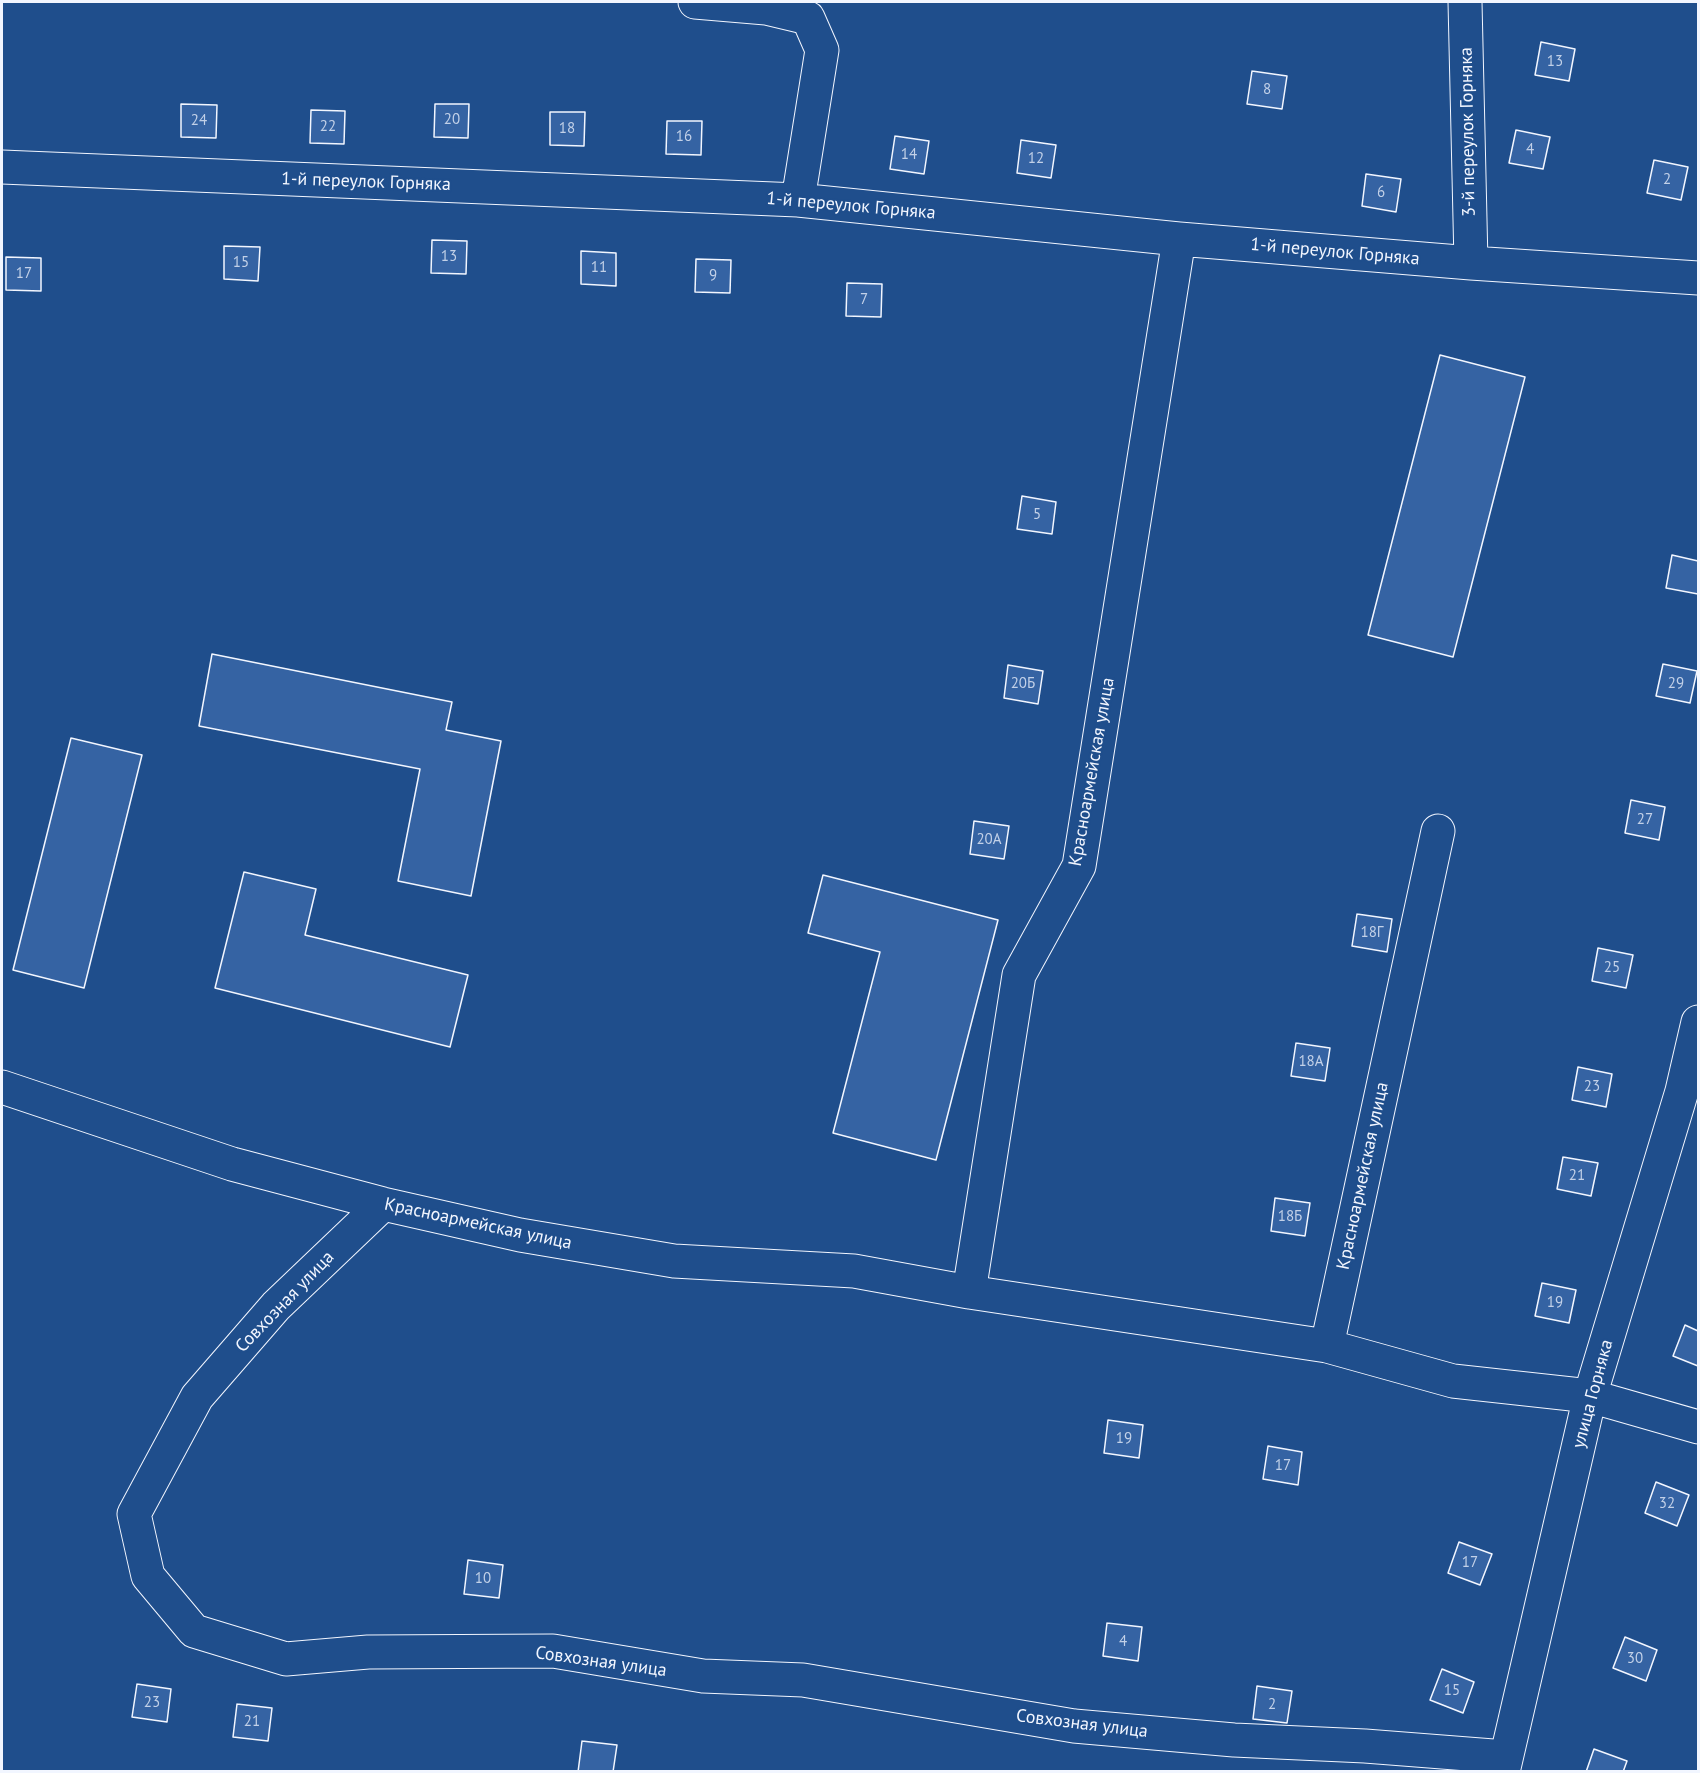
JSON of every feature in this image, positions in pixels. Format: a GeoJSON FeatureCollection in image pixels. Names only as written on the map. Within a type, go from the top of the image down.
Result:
{"type":"FeatureCollection","features":[{"type":"Feature","properties":{"kind":"street"},"geometry":{"type":"LineString","coordinates":[[695,2],[766,8],[808,18],[822,50],[798,200]]}},
{"type":"Feature","properties":{"kind":"street","name":"3-й переулок Горняка"},"geometry":{"type":"LineString","coordinates":[[1465,2],[1471,263]]}},
{"type":"Feature","properties":{"kind":"street","name":"1-й переулок Горняка"},"geometry":{"type":"LineString","coordinates":[[2,167],[798,200],[1179,239],[1471,263],[1698,278]]}},
{"type":"Feature","properties":{"kind":"street","name":"Красноармейская улица"},"geometry":{"type":"LineString","coordinates":[[969,1292],[1019,975],[1079,866],[1179,239]]}},
{"type":"Feature","properties":{"kind":"street","name":"Красноармейская улица"},"geometry":{"type":"LineString","coordinates":[[1327,1346],[1438,831]]}},
{"type":"Feature","properties":{"kind":"street","name":"улица Горняка"},"geometry":{"type":"LineString","coordinates":[[1505,1764],[1590,1396],[1682,1091],[1698,1022]]}},
{"type":"Feature","properties":{"kind":"street","name":"Красноармейская улица"},"geometry":{"type":"LineString","coordinates":[[2,1087],[232,1164],[382,1204],[520,1235],[675,1261],[854,1271],[969,1292],[1327,1346],[1453,1382],[1590,1396],[1698,1427]]}},
{"type":"Feature","properties":{"kind":"street","name":"Совхозная улица"},"geometry":{"type":"LineString","coordinates":[[382,1204],[276,1306],[197,1397],[134,1514],[148,1576],[194,1630],[286,1659],[368,1652],[553,1652],[703,1676],[803,1680],[1074,1726],[1234,1740],[1365,1746],[1505,1764]]}},
{"type":"Feature","properties":{"kind":"building"},"geometry":{"type":"Polygon","coordinates":[[[1541,42],[1575,49],[1569,81],[1535,75],[1541,42]]]}},
{"type":"Feature","properties":{"kind":"building"},"geometry":{"type":"Polygon","coordinates":[[[1252,71],[1287,76],[1282,109],[1247,104],[1252,71]]]}},
{"type":"Feature","properties":{"kind":"building"},"geometry":{"type":"Polygon","coordinates":[[[181,104],[217,105],[216,138],[181,137],[181,104]]]}},
{"type":"Feature","properties":{"kind":"building"},"geometry":{"type":"Polygon","coordinates":[[[435,104],[469,104],[468,138],[434,137],[435,104]]]}},
{"type":"Feature","properties":{"kind":"building"},"geometry":{"type":"Polygon","coordinates":[[[311,110],[345,111],[344,144],[310,143],[311,110]]]}},
{"type":"Feature","properties":{"kind":"building"},"geometry":{"type":"Polygon","coordinates":[[[550,112],[585,112],[584,146],[550,145],[550,112]]]}},
{"type":"Feature","properties":{"kind":"building"},"geometry":{"type":"Polygon","coordinates":[[[667,121],[702,121],[701,155],[666,154],[667,121]]]}},
{"type":"Feature","properties":{"kind":"building"},"geometry":{"type":"Polygon","coordinates":[[[1516,130],[1550,137],[1543,169],[1509,163],[1516,130]]]}},
{"type":"Feature","properties":{"kind":"building"},"geometry":{"type":"Polygon","coordinates":[[[895,136],[929,141],[924,174],[890,169],[895,136]]]}},
{"type":"Feature","properties":{"kind":"building"},"geometry":{"type":"Polygon","coordinates":[[[1021,140],[1056,145],[1051,178],[1017,173],[1021,140]]]}},
{"type":"Feature","properties":{"kind":"building"},"geometry":{"type":"Polygon","coordinates":[[[1654,160],[1688,167],[1681,200],[1647,193],[1654,160]]]}},
{"type":"Feature","properties":{"kind":"building"},"geometry":{"type":"Polygon","coordinates":[[[1366,174],[1401,179],[1396,212],[1362,206],[1366,174]]]}},
{"type":"Feature","properties":{"kind":"building"},"geometry":{"type":"Polygon","coordinates":[[[432,240],[467,241],[466,274],[431,273],[432,240]]]}},
{"type":"Feature","properties":{"kind":"building"},"geometry":{"type":"Polygon","coordinates":[[[224,246],[260,247],[258,281],[224,279],[224,246]]]}},
{"type":"Feature","properties":{"kind":"building"},"geometry":{"type":"Polygon","coordinates":[[[581,251],[616,253],[616,286],[581,284],[581,251]]]}},
{"type":"Feature","properties":{"kind":"building"},"geometry":{"type":"Polygon","coordinates":[[[6,257],[41,258],[41,291],[6,290],[6,257]]]}},
{"type":"Feature","properties":{"kind":"building"},"geometry":{"type":"Polygon","coordinates":[[[696,259],[731,260],[730,293],[695,292],[696,259]]]}},
{"type":"Feature","properties":{"kind":"building"},"geometry":{"type":"Polygon","coordinates":[[[847,283],[882,284],[881,317],[846,316],[847,283]]]}},
{"type":"Feature","properties":{"kind":"building"},"geometry":{"type":"Polygon","coordinates":[[[1440,355],[1525,377],[1453,657],[1368,635],[1440,355]]]}},
{"type":"Feature","properties":{"kind":"building"},"geometry":{"type":"Polygon","coordinates":[[[1022,496],[1056,502],[1052,534],[1017,529],[1022,496]]]}},
{"type":"Feature","properties":{"kind":"building"},"geometry":{"type":"Polygon","coordinates":[[[1672,555],[1698,561],[1698,594],[1666,588],[1672,555]]]}},
{"type":"Feature","properties":{"kind":"building"},"geometry":{"type":"Polygon","coordinates":[[[212,654],[452,702],[446,730],[501,741],[471,896],[398,881],[420,769],[199,726],[212,654]]]}},
{"type":"Feature","properties":{"kind":"building"},"geometry":{"type":"Polygon","coordinates":[[[1663,664],[1697,671],[1690,703],[1656,696],[1663,664]]]}},
{"type":"Feature","properties":{"kind":"building"},"geometry":{"type":"Polygon","coordinates":[[[1008,665],[1043,671],[1038,704],[1004,698],[1008,665]]]}},
{"type":"Feature","properties":{"kind":"building"},"geometry":{"type":"Polygon","coordinates":[[[71,738],[142,755],[84,988],[13,970],[71,738]]]}},
{"type":"Feature","properties":{"kind":"building"},"geometry":{"type":"Polygon","coordinates":[[[1631,800],[1665,807],[1659,840],[1625,833],[1631,800]]]}},
{"type":"Feature","properties":{"kind":"building"},"geometry":{"type":"Polygon","coordinates":[[[974,821],[1009,826],[1004,859],[970,854],[974,821]]]}},
{"type":"Feature","properties":{"kind":"building"},"geometry":{"type":"Polygon","coordinates":[[[244,872],[316,889],[305,935],[468,975],[450,1047],[215,988],[244,872]]]}},
{"type":"Feature","properties":{"kind":"building"},"geometry":{"type":"Polygon","coordinates":[[[823,875],[998,920],[936,1160],[833,1133],[880,952],[808,933],[823,875]]]}},
{"type":"Feature","properties":{"kind":"building"},"geometry":{"type":"Polygon","coordinates":[[[1357,914],[1392,919],[1387,952],[1352,946],[1357,914]]]}},
{"type":"Feature","properties":{"kind":"building"},"geometry":{"type":"Polygon","coordinates":[[[1598,948],[1633,955],[1626,988],[1592,981],[1598,948]]]}},
{"type":"Feature","properties":{"kind":"building"},"geometry":{"type":"Polygon","coordinates":[[[1296,1043],[1330,1048],[1325,1081],[1291,1076],[1296,1043]]]}},
{"type":"Feature","properties":{"kind":"building"},"geometry":{"type":"Polygon","coordinates":[[[1578,1067],[1612,1074],[1606,1107],[1572,1100],[1578,1067]]]}},
{"type":"Feature","properties":{"kind":"building"},"geometry":{"type":"Polygon","coordinates":[[[1563,1157],[1598,1163],[1591,1196],[1557,1189],[1563,1157]]]}},
{"type":"Feature","properties":{"kind":"building"},"geometry":{"type":"Polygon","coordinates":[[[1275,1198],[1310,1203],[1305,1236],[1271,1231],[1275,1198]]]}},
{"type":"Feature","properties":{"kind":"building"},"geometry":{"type":"Polygon","coordinates":[[[1542,1283],[1576,1290],[1569,1323],[1535,1316],[1542,1283]]]}},
{"type":"Feature","properties":{"kind":"building"},"geometry":{"type":"Polygon","coordinates":[[[1685,1325],[1698,1331],[1698,1366],[1673,1356],[1685,1325]]]}},
{"type":"Feature","properties":{"kind":"building"},"geometry":{"type":"Polygon","coordinates":[[[1108,1420],[1143,1425],[1139,1458],[1104,1453],[1108,1420]]]}},
{"type":"Feature","properties":{"kind":"building"},"geometry":{"type":"Polygon","coordinates":[[[1268,1446],[1302,1452],[1298,1485],[1263,1479],[1268,1446]]]}},
{"type":"Feature","properties":{"kind":"building"},"geometry":{"type":"Polygon","coordinates":[[[1656,1482],[1689,1495],[1677,1526],[1645,1513],[1656,1482]]]}},
{"type":"Feature","properties":{"kind":"building"},"geometry":{"type":"Polygon","coordinates":[[[1459,1542],[1492,1554],[1480,1585],[1448,1573],[1459,1542]]]}},
{"type":"Feature","properties":{"kind":"building"},"geometry":{"type":"Polygon","coordinates":[[[468,1560],[503,1565],[499,1598],[464,1594],[468,1560]]]}},
{"type":"Feature","properties":{"kind":"building"},"geometry":{"type":"Polygon","coordinates":[[[1107,1623],[1142,1627],[1138,1661],[1103,1656],[1107,1623]]]}},
{"type":"Feature","properties":{"kind":"building"},"geometry":{"type":"Polygon","coordinates":[[[1625,1637],[1657,1650],[1646,1681],[1613,1668],[1625,1637]]]}},
{"type":"Feature","properties":{"kind":"building"},"geometry":{"type":"Polygon","coordinates":[[[1442,1669],[1474,1682],[1463,1713],[1430,1700],[1442,1669]]]}},
{"type":"Feature","properties":{"kind":"building"},"geometry":{"type":"Polygon","coordinates":[[[137,1684],[171,1689],[167,1722],[132,1717],[137,1684]]]}},
{"type":"Feature","properties":{"kind":"building"},"geometry":{"type":"Polygon","coordinates":[[[1257,1686],[1292,1691],[1287,1723],[1253,1719],[1257,1686]]]}},
{"type":"Feature","properties":{"kind":"building"},"geometry":{"type":"Polygon","coordinates":[[[237,1704],[272,1708],[268,1741],[233,1737],[237,1704]]]}},
{"type":"Feature","properties":{"kind":"building"},"geometry":{"type":"Polygon","coordinates":[[[582,1741],[617,1745],[613,1772],[578,1772],[582,1741]]]}},
{"type":"Feature","properties":{"kind":"building"},"geometry":{"type":"Polygon","coordinates":[[[1594,1749],[1627,1761],[1623,1772],[1586,1772],[1594,1749]]]}}]}
